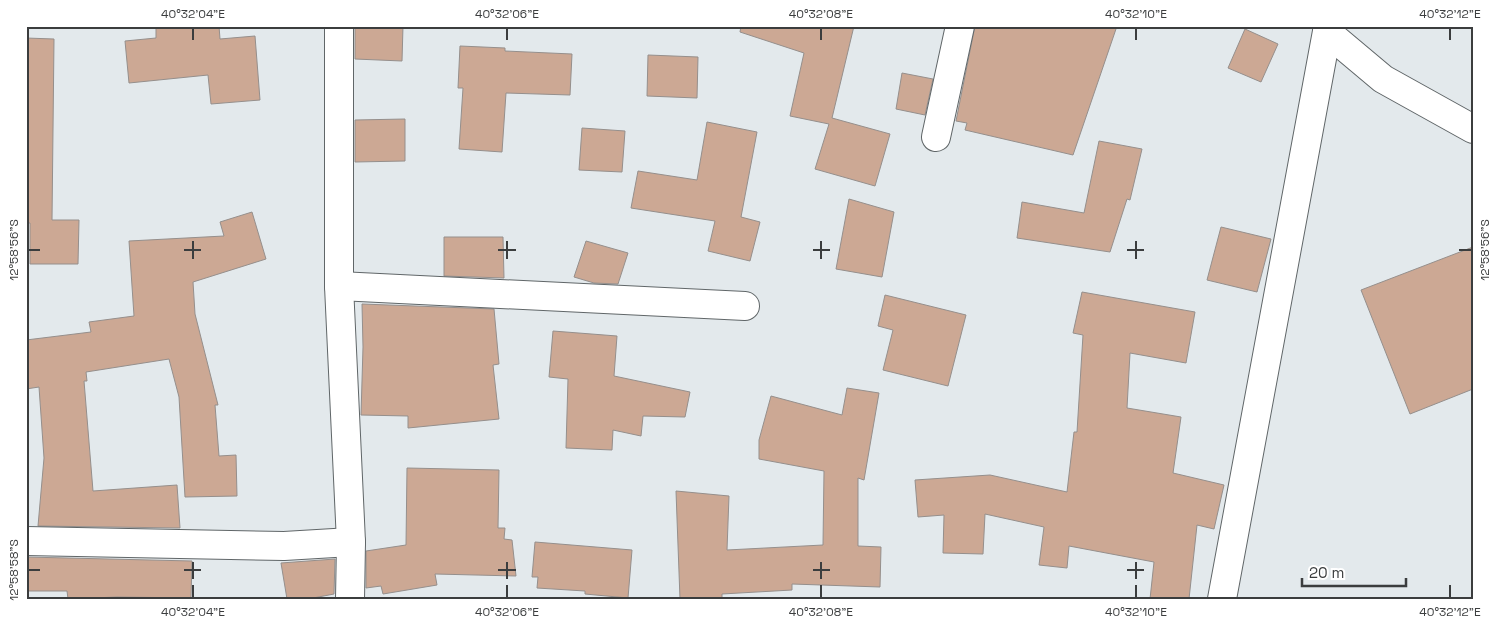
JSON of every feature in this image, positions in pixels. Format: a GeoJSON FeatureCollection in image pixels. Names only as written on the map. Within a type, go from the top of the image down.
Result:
{"type":"FeatureCollection","features":[{"type":"Feature","properties":{"kind":"street"},"geometry":{"type":"LineString","coordinates":[[339,26],[339,286],[351,542],[350,599]]}},
{"type":"Feature","properties":{"kind":"street"},"geometry":{"type":"LineString","coordinates":[[936,137],[960,26]]}},
{"type":"Feature","properties":{"kind":"street"},"geometry":{"type":"LineString","coordinates":[[1328,29],[1383,79],[1473,128]]}},
{"type":"Feature","properties":{"kind":"street"},"geometry":{"type":"LineString","coordinates":[[1222,599],[1328,29]]}},
{"type":"Feature","properties":{"kind":"street"},"geometry":{"type":"LineString","coordinates":[[339,286],[745,306]]}},
{"type":"Feature","properties":{"kind":"street"},"geometry":{"type":"LineString","coordinates":[[26,541],[284,546],[351,542]]}},
{"type":"Feature","properties":{"kind":"building"},"geometry":{"type":"Polygon","coordinates":[[[156,26],[219,26],[220,39],[255,36],[260,100],[211,104],[208,75],[129,83],[125,41],[156,38],[156,26]]]}},
{"type":"Feature","properties":{"kind":"building"},"geometry":{"type":"Polygon","coordinates":[[[355,26],[403,26],[402,61],[355,59],[355,26]]]}},
{"type":"Feature","properties":{"kind":"building"},"geometry":{"type":"Polygon","coordinates":[[[741,26],[854,26],[832,118],[890,134],[875,186],[815,169],[829,124],[790,116],[804,53],[740,32],[741,26]]]}},
{"type":"Feature","properties":{"kind":"building"},"geometry":{"type":"Polygon","coordinates":[[[975,26],[1117,26],[1073,155],[965,130],[967,123],[956,121],[975,26]]]}},
{"type":"Feature","properties":{"kind":"building"},"geometry":{"type":"Polygon","coordinates":[[[1245,29],[1278,44],[1261,82],[1228,68],[1245,29]]]}},
{"type":"Feature","properties":{"kind":"building"},"geometry":{"type":"Polygon","coordinates":[[[26,38],[54,39],[52,220],[79,220],[78,264],[30,264],[30,223],[26,223],[26,38]]]}},
{"type":"Feature","properties":{"kind":"building"},"geometry":{"type":"Polygon","coordinates":[[[460,46],[505,48],[505,51],[572,54],[570,95],[506,93],[502,152],[459,149],[463,88],[458,88],[460,46]]]}},
{"type":"Feature","properties":{"kind":"building"},"geometry":{"type":"Polygon","coordinates":[[[648,55],[698,57],[697,98],[647,96],[648,55]]]}},
{"type":"Feature","properties":{"kind":"building"},"geometry":{"type":"Polygon","coordinates":[[[902,73],[933,79],[925,115],[896,109],[902,73]]]}},
{"type":"Feature","properties":{"kind":"building"},"geometry":{"type":"Polygon","coordinates":[[[405,119],[405,161],[355,162],[355,120],[405,119]]]}},
{"type":"Feature","properties":{"kind":"building"},"geometry":{"type":"Polygon","coordinates":[[[707,122],[757,132],[741,217],[760,222],[750,261],[708,251],[715,221],[631,208],[638,171],[697,180],[707,122]]]}},
{"type":"Feature","properties":{"kind":"building"},"geometry":{"type":"Polygon","coordinates":[[[582,128],[625,131],[622,172],[579,170],[582,128]]]}},
{"type":"Feature","properties":{"kind":"building"},"geometry":{"type":"Polygon","coordinates":[[[1099,141],[1142,149],[1130,200],[1127,199],[1110,252],[1017,238],[1022,202],[1084,213],[1099,141]]]}},
{"type":"Feature","properties":{"kind":"building"},"geometry":{"type":"Polygon","coordinates":[[[849,199],[894,212],[882,277],[836,269],[849,199]]]}},
{"type":"Feature","properties":{"kind":"building"},"geometry":{"type":"Polygon","coordinates":[[[252,212],[266,259],[193,282],[195,314],[218,405],[215,405],[219,456],[236,455],[237,496],[185,497],[179,397],[169,359],[86,372],[87,381],[84,381],[93,491],[177,485],[180,528],[38,526],[44,458],[39,387],[26,389],[26,340],[91,332],[89,322],[134,316],[129,241],[224,236],[220,222],[252,212]]]}},
{"type":"Feature","properties":{"kind":"building"},"geometry":{"type":"Polygon","coordinates":[[[1221,227],[1271,239],[1257,292],[1207,280],[1221,227]]]}},
{"type":"Feature","properties":{"kind":"building"},"geometry":{"type":"Polygon","coordinates":[[[444,237],[503,237],[504,278],[444,276],[444,237]]]}},
{"type":"Feature","properties":{"kind":"building"},"geometry":{"type":"Polygon","coordinates":[[[586,241],[628,253],[618,284],[594,283],[574,277],[586,241]]]}},
{"type":"Feature","properties":{"kind":"building"},"geometry":{"type":"Polygon","coordinates":[[[1473,247],[1473,389],[1410,414],[1361,290],[1473,247]]]}},
{"type":"Feature","properties":{"kind":"building"},"geometry":{"type":"Polygon","coordinates":[[[1082,292],[1195,312],[1186,363],[1130,353],[1127,408],[1181,417],[1173,473],[1224,485],[1214,529],[1197,525],[1189,599],[1150,599],[1154,562],[1069,546],[1067,568],[1039,565],[1044,527],[985,514],[983,554],[943,553],[944,515],[918,517],[915,480],[990,475],[1067,492],[1074,432],[1077,432],[1083,335],[1073,333],[1082,292]]]}},
{"type":"Feature","properties":{"kind":"building"},"geometry":{"type":"Polygon","coordinates":[[[885,295],[966,315],[948,386],[883,370],[893,330],[878,326],[885,295]]]}},
{"type":"Feature","properties":{"kind":"building"},"geometry":{"type":"Polygon","coordinates":[[[362,304],[494,309],[499,364],[493,365],[499,419],[408,428],[408,416],[361,415],[362,304]]]}},
{"type":"Feature","properties":{"kind":"building"},"geometry":{"type":"Polygon","coordinates":[[[553,331],[617,336],[614,376],[690,392],[685,417],[643,416],[641,436],[613,430],[612,450],[566,448],[568,379],[549,377],[553,331]]]}},
{"type":"Feature","properties":{"kind":"building"},"geometry":{"type":"Polygon","coordinates":[[[847,388],[879,393],[864,480],[858,478],[858,546],[881,547],[880,587],[792,584],[792,590],[722,594],[722,599],[680,599],[676,491],[729,496],[727,550],[823,545],[824,471],[759,459],[759,440],[771,396],[842,415],[847,388]]]}},
{"type":"Feature","properties":{"kind":"building"},"geometry":{"type":"Polygon","coordinates":[[[407,468],[499,470],[498,528],[505,528],[504,539],[512,540],[516,576],[435,574],[437,585],[383,594],[381,586],[366,588],[366,551],[406,545],[407,468]]]}},
{"type":"Feature","properties":{"kind":"building"},"geometry":{"type":"Polygon","coordinates":[[[535,542],[632,550],[628,598],[585,594],[585,591],[537,588],[538,577],[532,577],[535,542]]]}},
{"type":"Feature","properties":{"kind":"building"},"geometry":{"type":"Polygon","coordinates":[[[26,557],[192,561],[191,598],[117,597],[68,599],[67,591],[26,591],[26,557]]]}},
{"type":"Feature","properties":{"kind":"building"},"geometry":{"type":"Polygon","coordinates":[[[335,559],[334,594],[308,599],[287,599],[281,563],[335,559]]]}}]}
